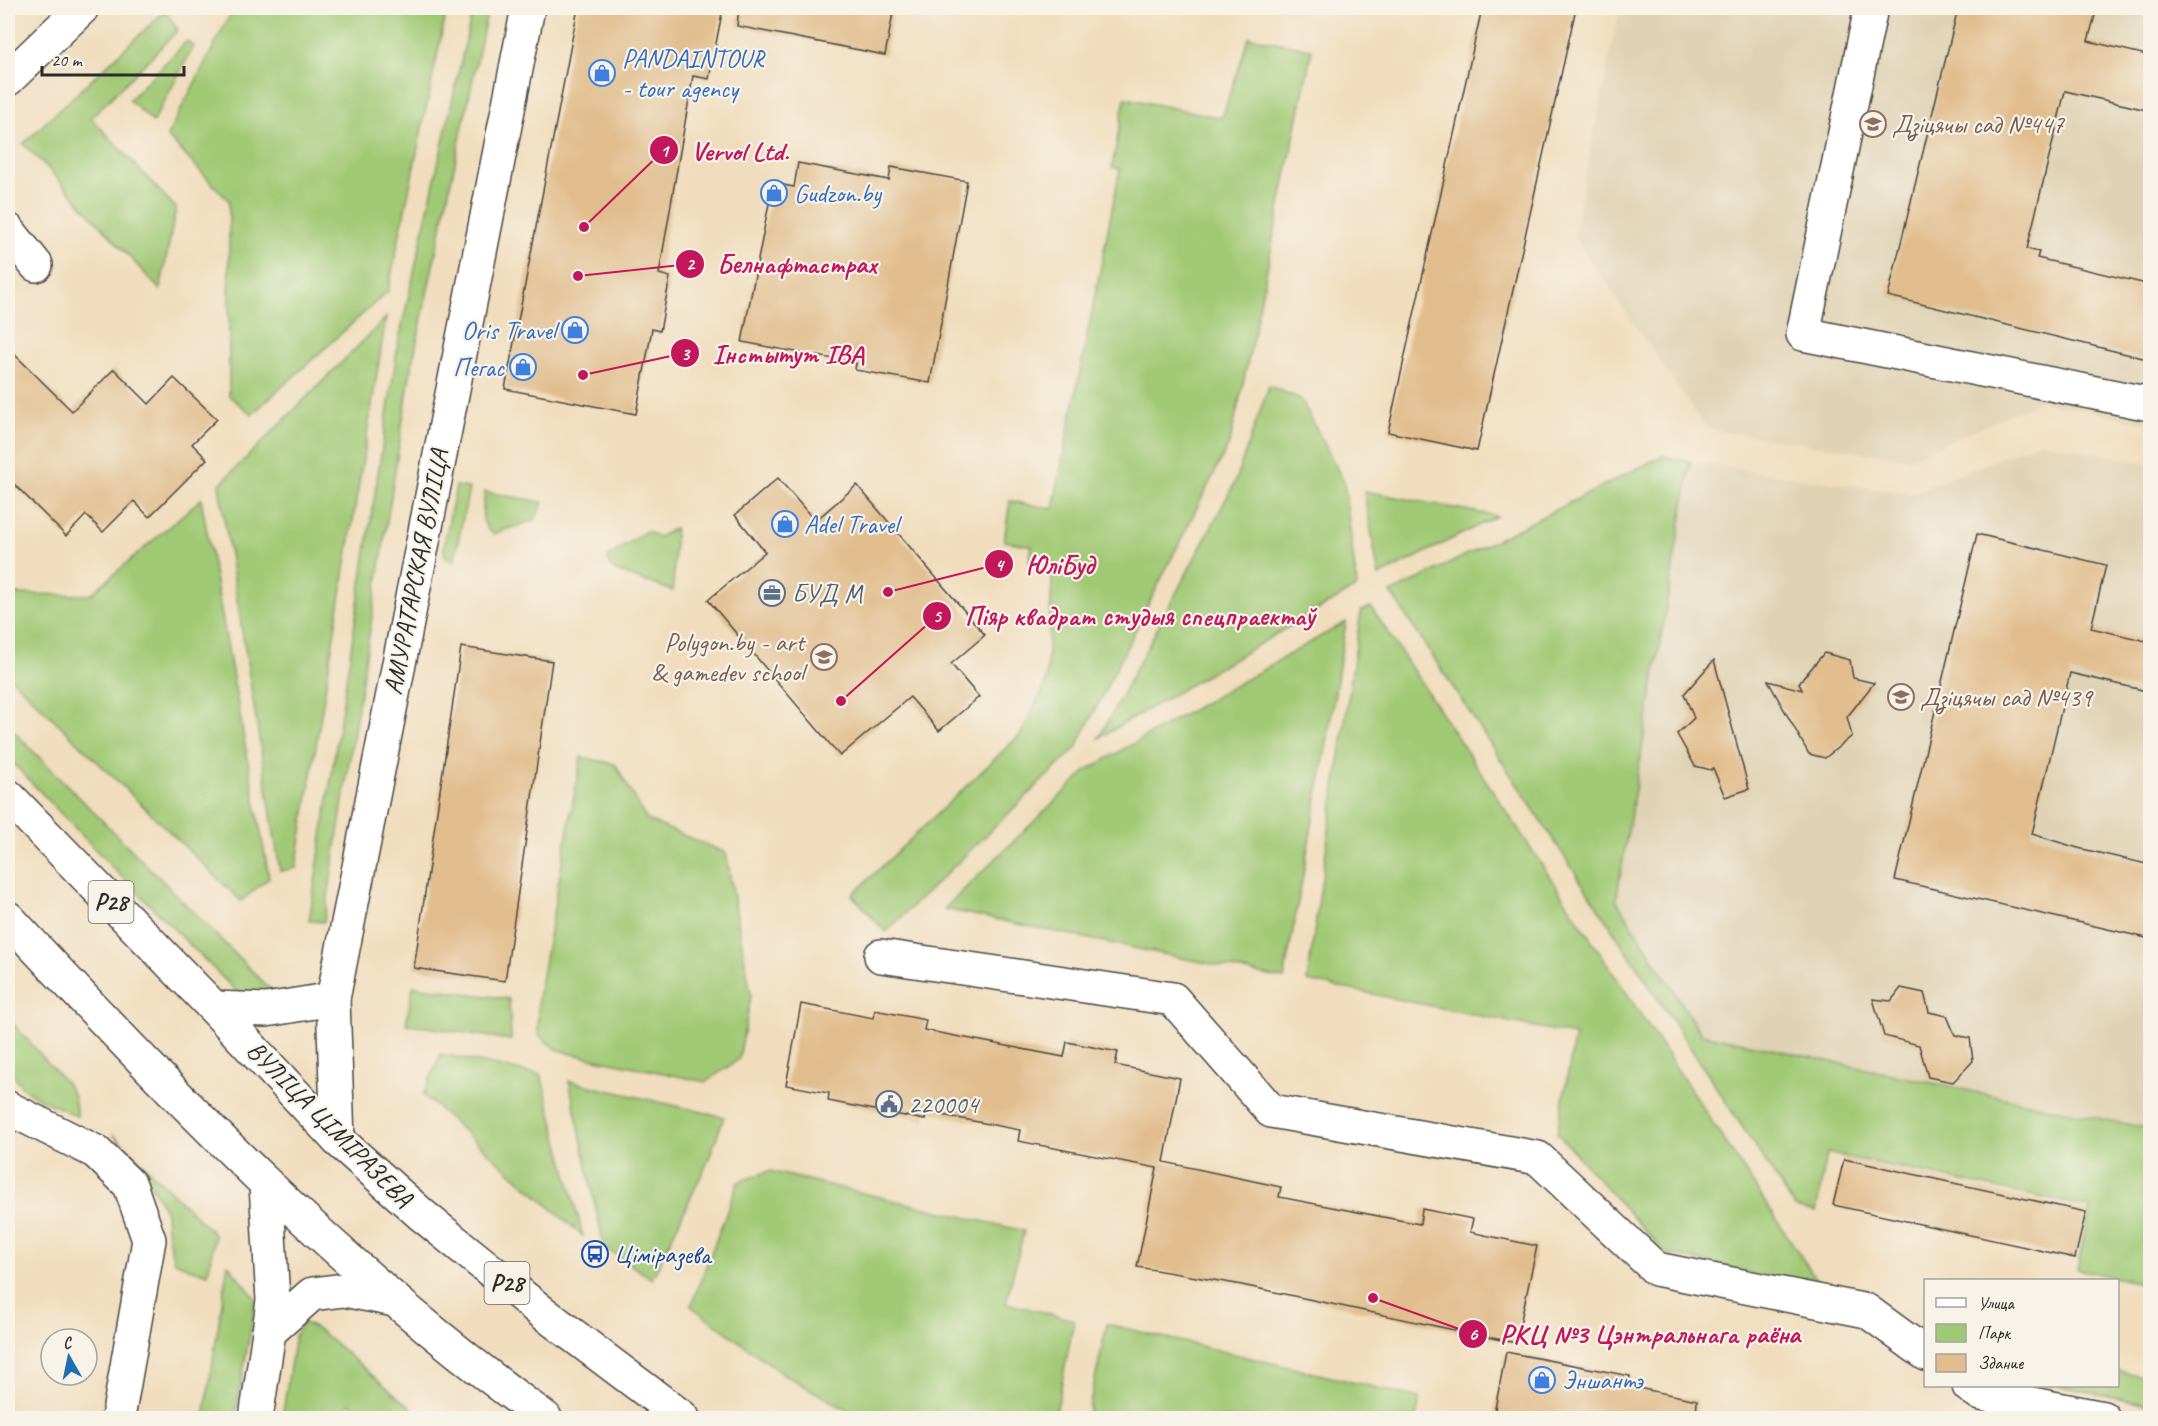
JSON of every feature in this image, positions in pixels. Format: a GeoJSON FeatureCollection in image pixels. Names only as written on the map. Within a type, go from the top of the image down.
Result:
{"type":"FeatureCollection","features":[{"type":"Feature","properties":{"kind":"main road"},"geometry":{"type":"LineString","coordinates":[[8,79],[82,8]]}},
{"type":"Feature","properties":{"kind":"main road","name":"АМУРАТАРСКАЯ ВУЛІЦА"},"geometry":{"type":"LineString","coordinates":[[338,1140],[333,999],[528,8]]}},
{"type":"Feature","properties":{"kind":"main road"},"geometry":{"type":"LineString","coordinates":[[1871,8],[1803,334],[2151,404]]}},
{"type":"Feature","properties":{"kind":"main road"},"geometry":{"type":"LineString","coordinates":[[8,230],[36,265]]}},
{"type":"Feature","properties":{"kind":"main road","name":"ВУЛІЦА ЦІМІРАЗЕВА"},"geometry":{"type":"LineString","coordinates":[[8,796],[214,1008],[338,1140],[422,1215],[682,1419]]}},
{"type":"Feature","properties":{"kind":"main road"},"geometry":{"type":"LineString","coordinates":[[8,918],[63,978],[266,1185],[395,1299],[545,1419]]}},
{"type":"Feature","properties":{"kind":"main road"},"geometry":{"type":"LineString","coordinates":[[881,956],[1173,999],[1271,1111],[1538,1158],[1656,1269],[1867,1311],[1924,1353]]}},
{"type":"Feature","properties":{"kind":"main road"},"geometry":{"type":"LineString","coordinates":[[214,1008],[266,1010],[333,999]]}},
{"type":"Feature","properties":{"kind":"main road"},"geometry":{"type":"LineString","coordinates":[[8,1108],[96,1152],[130,1185],[149,1240],[118,1419]]}},
{"type":"Feature","properties":{"kind":"main road"},"geometry":{"type":"LineString","coordinates":[[256,1419],[273,1300],[266,1185]]}},
{"type":"Feature","properties":{"kind":"main road"},"geometry":{"type":"LineString","coordinates":[[268,1332],[312,1294],[344,1290],[395,1299]]}},
{"type":"Feature","properties":{"kind":"main road"},"geometry":{"type":"LineString","coordinates":[[1970,1387],[1981,1394],[2103,1419]]}},
{"type":"Feature","properties":{"kind":"shaded area","name":"Дзіцячы сад №447"},"geometry":{"type":"Polygon","coordinates":[[[1628,8],[2150,8],[2150,424],[2040,401],[1908,459],[1707,429],[1573,236],[1619,11],[1628,8]]]}},
{"type":"Feature","properties":{"kind":"shaded area","name":"Дзіцячы сад №439"},"geometry":{"type":"Polygon","coordinates":[[[2040,442],[2150,464],[2150,1129],[1701,1034],[1616,900],[1691,462],[1910,494],[2040,442]]]}},
{"type":"Feature","properties":{"kind":"green space"},"geometry":{"type":"Polygon","coordinates":[[[242,8],[447,8],[388,291],[252,414],[229,396],[229,201],[167,136],[230,15],[242,8]]]}},
{"type":"Feature","properties":{"kind":"green space"},"geometry":{"type":"Polygon","coordinates":[[[473,8],[488,8],[411,369],[324,922],[309,921],[398,344],[473,8]]]}},
{"type":"Feature","properties":{"kind":"green space"},"geometry":{"type":"Polygon","coordinates":[[[165,11],[178,30],[91,118],[176,208],[160,290],[23,144],[165,11]]]}},
{"type":"Feature","properties":{"kind":"green space"},"geometry":{"type":"Polygon","coordinates":[[[1249,37],[1312,49],[1230,442],[1076,748],[886,932],[852,895],[1021,734],[1046,682],[1053,566],[1029,562],[1032,546],[1004,541],[1010,501],[1053,509],[1120,169],[1112,167],[1125,98],[1222,118],[1249,37]]]}},
{"type":"Feature","properties":{"kind":"green space"},"geometry":{"type":"Polygon","coordinates":[[[187,41],[194,46],[153,122],[129,100],[187,41]]]}},
{"type":"Feature","properties":{"kind":"green space"},"geometry":{"type":"Polygon","coordinates":[[[386,318],[296,868],[280,871],[219,485],[386,318]]]}},
{"type":"Feature","properties":{"kind":"green space"},"geometry":{"type":"Polygon","coordinates":[[[1269,386],[1301,399],[1344,482],[1357,587],[1099,738],[1234,484],[1269,386]]]}},
{"type":"Feature","properties":{"kind":"green space"},"geometry":{"type":"Polygon","coordinates":[[[1662,456],[1691,462],[1616,900],[1701,1034],[2150,1129],[2150,1285],[2077,1269],[2090,1208],[1827,1153],[1816,1212],[1795,1207],[1391,593],[1662,456]]]}},
{"type":"Feature","properties":{"kind":"green space"},"geometry":{"type":"Polygon","coordinates":[[[456,486],[469,488],[454,562],[445,556],[444,545],[456,486]]]}},
{"type":"Feature","properties":{"kind":"green space"},"geometry":{"type":"Polygon","coordinates":[[[1364,491],[1497,516],[1379,576],[1364,491]]]}},
{"type":"Feature","properties":{"kind":"green space"},"geometry":{"type":"Polygon","coordinates":[[[485,492],[543,502],[535,520],[493,534],[483,520],[485,492]]]}},
{"type":"Feature","properties":{"kind":"green space"},"geometry":{"type":"Polygon","coordinates":[[[201,499],[269,878],[241,901],[8,675],[8,594],[90,595],[201,499]]]}},
{"type":"Feature","properties":{"kind":"green space"},"geometry":{"type":"Polygon","coordinates":[[[675,528],[673,591],[616,571],[609,565],[608,557],[646,531],[659,537],[675,528]]]}},
{"type":"Feature","properties":{"kind":"green space"},"geometry":{"type":"Polygon","coordinates":[[[1371,607],[1824,1291],[1665,1253],[1557,1133],[1575,1035],[1307,981],[1361,611],[1371,607]]]}},
{"type":"Feature","properties":{"kind":"green space"},"geometry":{"type":"Polygon","coordinates":[[[1346,622],[1326,748],[1284,979],[944,909],[1087,770],[1346,622]]]}},
{"type":"Feature","properties":{"kind":"green space"},"geometry":{"type":"Polygon","coordinates":[[[8,725],[273,992],[250,997],[236,991],[114,869],[8,758],[8,725]]]}},
{"type":"Feature","properties":{"kind":"green space"},"geometry":{"type":"Polygon","coordinates":[[[581,757],[615,764],[647,820],[726,853],[751,996],[739,1059],[706,1082],[572,1054],[554,1048],[538,1034],[538,998],[581,757]]]}},
{"type":"Feature","properties":{"kind":"green space"},"geometry":{"type":"Polygon","coordinates":[[[413,986],[509,999],[511,1040],[406,1024],[413,986]]]}},
{"type":"Feature","properties":{"kind":"green space"},"geometry":{"type":"Polygon","coordinates":[[[8,1018],[66,1083],[74,1096],[77,1116],[33,1095],[16,1079],[8,1056],[8,1018]]]}},
{"type":"Feature","properties":{"kind":"green space"},"geometry":{"type":"Polygon","coordinates":[[[441,1054],[541,1075],[583,1236],[423,1095],[441,1054]]]}},
{"type":"Feature","properties":{"kind":"green space"},"geometry":{"type":"Polygon","coordinates":[[[569,1081],[724,1117],[708,1161],[652,1279],[604,1247],[569,1081]]]}},
{"type":"Feature","properties":{"kind":"green space"},"geometry":{"type":"Polygon","coordinates":[[[113,1134],[215,1235],[208,1274],[174,1261],[168,1238],[166,1213],[154,1190],[113,1134]]]}},
{"type":"Feature","properties":{"kind":"green space"},"geometry":{"type":"Polygon","coordinates":[[[769,1171],[1024,1231],[1006,1303],[1074,1320],[1055,1418],[861,1418],[785,1375],[691,1306],[738,1182],[769,1171]]]}},
{"type":"Feature","properties":{"kind":"green space"},"geometry":{"type":"Polygon","coordinates":[[[228,1264],[256,1299],[235,1418],[204,1418],[228,1264]]]}},
{"type":"Feature","properties":{"kind":"green space"},"geometry":{"type":"Polygon","coordinates":[[[303,1322],[320,1331],[423,1418],[367,1418],[350,1403],[337,1418],[282,1418],[295,1335],[303,1322]]]}},
{"type":"Feature","properties":{"kind":"green space"},"geometry":{"type":"Polygon","coordinates":[[[1107,1324],[1420,1398],[1416,1418],[1087,1418],[1107,1324]]]}},
{"type":"Feature","properties":{"kind":"green space"},"geometry":{"type":"Polygon","coordinates":[[[2119,1371],[2150,1377],[2150,1404],[2061,1387],[2119,1387],[2119,1371]]]}},
{"type":"Feature","properties":{"kind":"building"},"geometry":{"type":"Polygon","coordinates":[[[578,8],[723,8],[709,79],[693,76],[659,274],[670,277],[660,331],[652,329],[636,414],[505,389],[578,8]]]}},
{"type":"Feature","properties":{"kind":"building"},"geometry":{"type":"Polygon","coordinates":[[[739,8],[894,8],[885,55],[737,26],[739,8]]]}},
{"type":"Feature","properties":{"kind":"building"},"geometry":{"type":"Polygon","coordinates":[[[1482,8],[1576,8],[1477,451],[1388,432],[1482,8]]]}},
{"type":"Feature","properties":{"kind":"building"},"geometry":{"type":"Polygon","coordinates":[[[1958,8],[2097,8],[2088,41],[2151,56],[2151,111],[2065,91],[2027,249],[2039,252],[2037,258],[2151,285],[2151,360],[1888,296],[1958,8]]]}},
{"type":"Feature","properties":{"kind":"building"},"geometry":{"type":"Polygon","coordinates":[[[798,163],[889,180],[891,167],[967,181],[930,383],[855,370],[856,363],[742,342],[773,183],[794,187],[798,163]]]}},
{"type":"Feature","properties":{"kind":"building"},"geometry":{"type":"Polygon","coordinates":[[[8,348],[72,411],[114,369],[149,404],[174,378],[217,419],[192,444],[207,459],[149,517],[134,501],[103,532],[86,515],[66,536],[8,478],[8,348]]]}},
{"type":"Feature","properties":{"kind":"building"},"geometry":{"type":"Polygon","coordinates":[[[778,478],[815,521],[857,485],[985,635],[951,664],[979,697],[939,731],[910,697],[840,756],[708,600],[765,552],[735,515],[778,478]]]}},
{"type":"Feature","properties":{"kind":"building"},"geometry":{"type":"Polygon","coordinates":[[[1977,534],[2106,565],[2091,628],[2151,642],[2151,692],[2070,673],[2032,834],[2078,848],[2151,865],[2151,939],[1895,880],[1977,534]]]}},
{"type":"Feature","properties":{"kind":"building"},"geometry":{"type":"Polygon","coordinates":[[[461,647],[552,661],[505,981],[414,968],[461,647]]]}},
{"type":"Feature","properties":{"kind":"building"},"geometry":{"type":"Polygon","coordinates":[[[1824,653],[1850,660],[1853,678],[1874,683],[1847,717],[1852,736],[1825,758],[1809,754],[1768,681],[1802,690],[1799,683],[1824,653]]]}},
{"type":"Feature","properties":{"kind":"building"},"geometry":{"type":"Polygon","coordinates":[[[1714,660],[1749,789],[1725,797],[1713,768],[1711,770],[1695,766],[1677,734],[1694,718],[1684,694],[1714,660]]]}},
{"type":"Feature","properties":{"kind":"building"},"geometry":{"type":"Polygon","coordinates":[[[1901,988],[1924,993],[1929,1012],[1947,1016],[1955,1035],[1970,1038],[1973,1061],[1953,1082],[1928,1077],[1919,1045],[1884,1036],[1873,999],[1891,1001],[1901,988]]]}},
{"type":"Feature","properties":{"kind":"building"},"geometry":{"type":"Polygon","coordinates":[[[801,1004],[873,1018],[875,1010],[926,1020],[924,1030],[1064,1057],[1067,1042],[1118,1052],[1115,1065],[1180,1078],[1164,1162],[1281,1187],[1279,1197],[1420,1224],[1422,1209],[1473,1219],[1470,1232],[1537,1246],[1516,1343],[1237,1284],[1137,1267],[1157,1168],[1018,1141],[1020,1130],[926,1112],[925,1120],[828,1101],[829,1093],[786,1085],[801,1004]]]}},
{"type":"Feature","properties":{"kind":"building"},"geometry":{"type":"Polygon","coordinates":[[[1844,1159],[2086,1212],[2075,1258],[1833,1205],[1844,1159]]]}},
{"type":"Feature","properties":{"kind":"building"},"geometry":{"type":"Polygon","coordinates":[[[1506,1352],[1630,1376],[1628,1386],[1697,1400],[1696,1419],[1493,1419],[1506,1352]]]}},
{"type":"Feature","properties":{"kind":"place","name":"PANDAINTOUR - tour agency"},"geometry":{"type":"Point","coordinates":[602,73]}},
{"type":"Feature","properties":{"kind":"place","name":"Дзіцячы сад №447"},"geometry":{"type":"Point","coordinates":[1873,124]}},
{"type":"Feature","properties":{"kind":"place","name":"Gudzon.by"},"geometry":{"type":"Point","coordinates":[774,193]}},
{"type":"Feature","properties":{"kind":"place","name":"Vervol Ltd."},"geometry":{"type":"Point","coordinates":[584,227]}},
{"type":"Feature","properties":{"kind":"place","name":"Белнафтастрах"},"geometry":{"type":"Point","coordinates":[578,276]}},
{"type":"Feature","properties":{"kind":"place","name":"Oris Travel"},"geometry":{"type":"Point","coordinates":[575,330]}},
{"type":"Feature","properties":{"kind":"place","name":"Пегас"},"geometry":{"type":"Point","coordinates":[523,367]}},
{"type":"Feature","properties":{"kind":"place","name":"Інстытут IBA"},"geometry":{"type":"Point","coordinates":[583,375]}},
{"type":"Feature","properties":{"kind":"place","name":"Adel Travel"},"geometry":{"type":"Point","coordinates":[785,524]}},
{"type":"Feature","properties":{"kind":"place","name":"ЮліБуд"},"geometry":{"type":"Point","coordinates":[888,592]}},
{"type":"Feature","properties":{"kind":"place","name":"БУД М"},"geometry":{"type":"Point","coordinates":[772,593]}},
{"type":"Feature","properties":{"kind":"place","name":"Polygon.by - art & gamedev school"},"geometry":{"type":"Point","coordinates":[824,657]}},
{"type":"Feature","properties":{"kind":"place","name":"Дзіцячы сад №439"},"geometry":{"type":"Point","coordinates":[1901,697]}},
{"type":"Feature","properties":{"kind":"place","name":"Піяр квадрат студыя спецпраектаў"},"geometry":{"type":"Point","coordinates":[841,701]}},
{"type":"Feature","properties":{"kind":"place","name":"220004"},"geometry":{"type":"Point","coordinates":[889,1104]}},
{"type":"Feature","properties":{"kind":"place","name":"Ціміразева"},"geometry":{"type":"Point","coordinates":[595,1254]}},
{"type":"Feature","properties":{"kind":"place","name":"РКЦ №3 Цэнтральнага раёна"},"geometry":{"type":"Point","coordinates":[1373,1298]}},
{"type":"Feature","properties":{"kind":"place","name":"Эншантэ"},"geometry":{"type":"Point","coordinates":[1542,1380]}}]}
